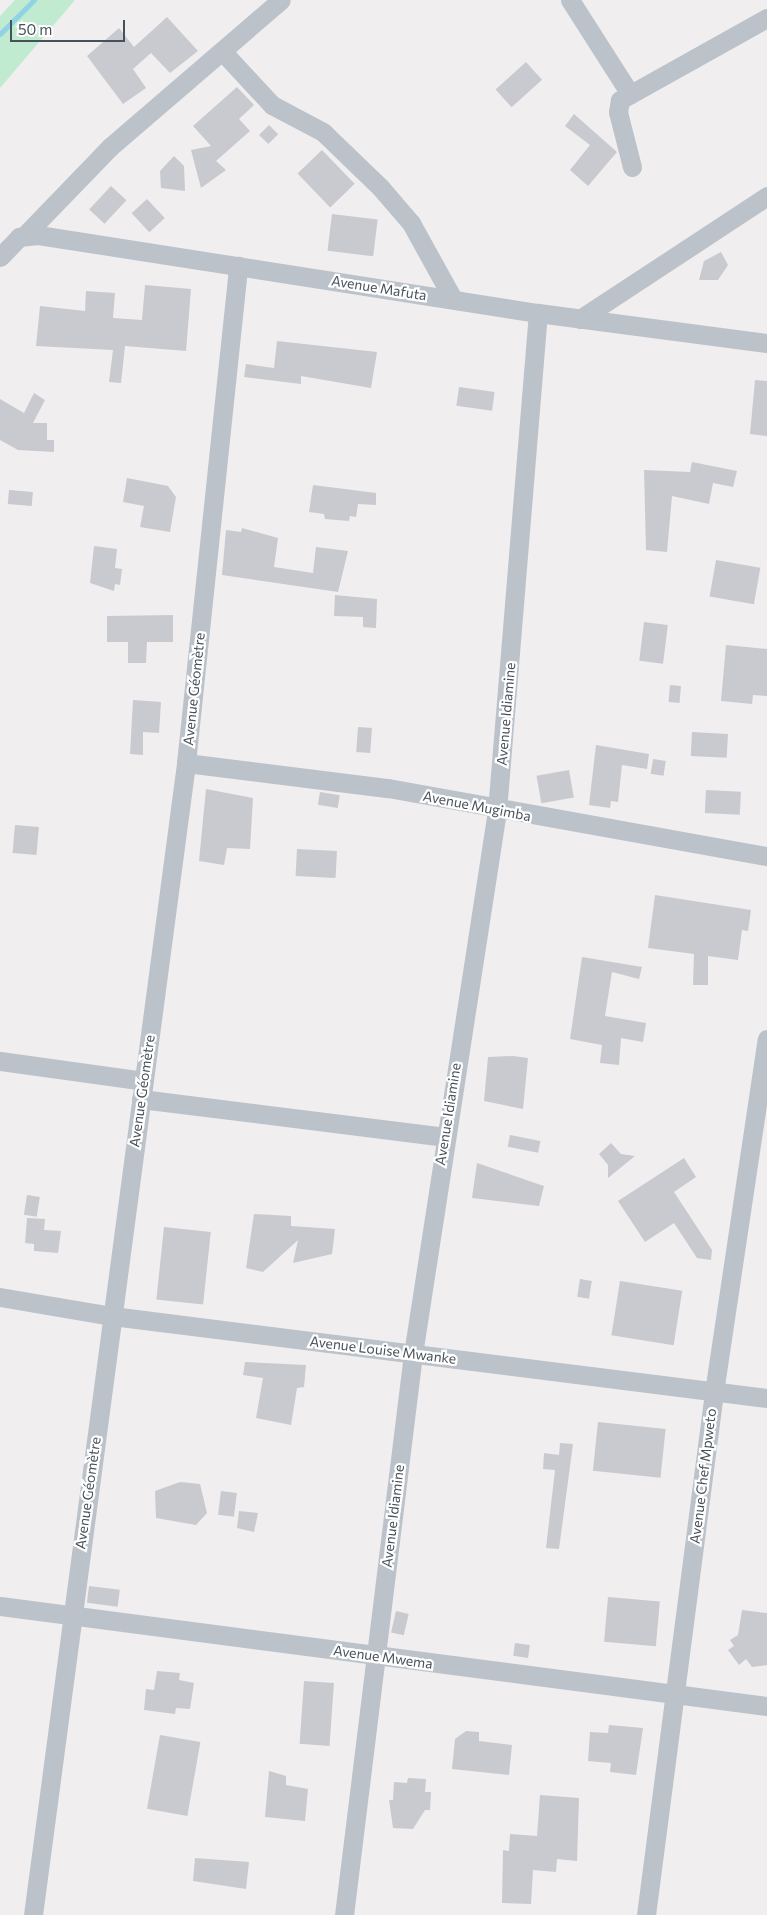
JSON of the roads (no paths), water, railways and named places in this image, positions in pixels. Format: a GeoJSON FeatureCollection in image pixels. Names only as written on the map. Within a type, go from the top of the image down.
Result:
{"type":"FeatureCollection","features":[{"type":"Feature","properties":{"kind":"street"},"geometry":{"type":"LineString","coordinates":[[0,257],[24,236],[110,147],[282,0]]}},
{"type":"Feature","properties":{"kind":"street"},"geometry":{"type":"LineString","coordinates":[[570,0],[630,94]]}},
{"type":"Feature","properties":{"kind":"street"},"geometry":{"type":"LineString","coordinates":[[632,167],[618,112],[620,100],[767,18]]}},
{"type":"Feature","properties":{"kind":"street"},"geometry":{"type":"LineString","coordinates":[[222,51],[272,105],[323,132],[380,187],[411,223],[454,299]]}},
{"type":"Feature","properties":{"kind":"street"},"geometry":{"type":"LineString","coordinates":[[580,319],[767,196]]}},
{"type":"Feature","properties":{"kind":"street","name":"Avenue Mafuta"},"geometry":{"type":"LineString","coordinates":[[24,236],[238,266],[538,313],[767,343]]}},
{"type":"Feature","properties":{"kind":"street","name":"Avenue Géomètre"},"geometry":{"type":"LineString","coordinates":[[32,1915],[186,763],[238,266]]}},
{"type":"Feature","properties":{"kind":"street","name":"Avenue Idiamine"},"geometry":{"type":"LineString","coordinates":[[344,1915],[413,1354],[444,1137],[498,811],[538,313]]}},
{"type":"Feature","properties":{"kind":"street","name":"Avenue Mugimba"},"geometry":{"type":"LineString","coordinates":[[186,763],[298,774],[498,811],[767,856]]}},
{"type":"Feature","properties":{"kind":"street","name":"Avenue Chef Mpweto"},"geometry":{"type":"LineString","coordinates":[[646,1915],[714,1392],[767,1039]]}},
{"type":"Feature","properties":{"kind":"street"},"geometry":{"type":"LineString","coordinates":[[0,1060],[142,1090],[444,1137]]}},
{"type":"Feature","properties":{"kind":"street","name":"Avenue Louise Mwanke"},"geometry":{"type":"LineString","coordinates":[[0,1297],[112,1316],[767,1398]]}},
{"type":"Feature","properties":{"kind":"street","name":"Avenue Mwema"},"geometry":{"type":"LineString","coordinates":[[0,1606],[675,1696],[767,1706]]}},
{"type":"Feature","properties":{"kind":"waterway"},"geometry":{"type":"LineString","coordinates":[[0,34],[34,0]]}}]}
